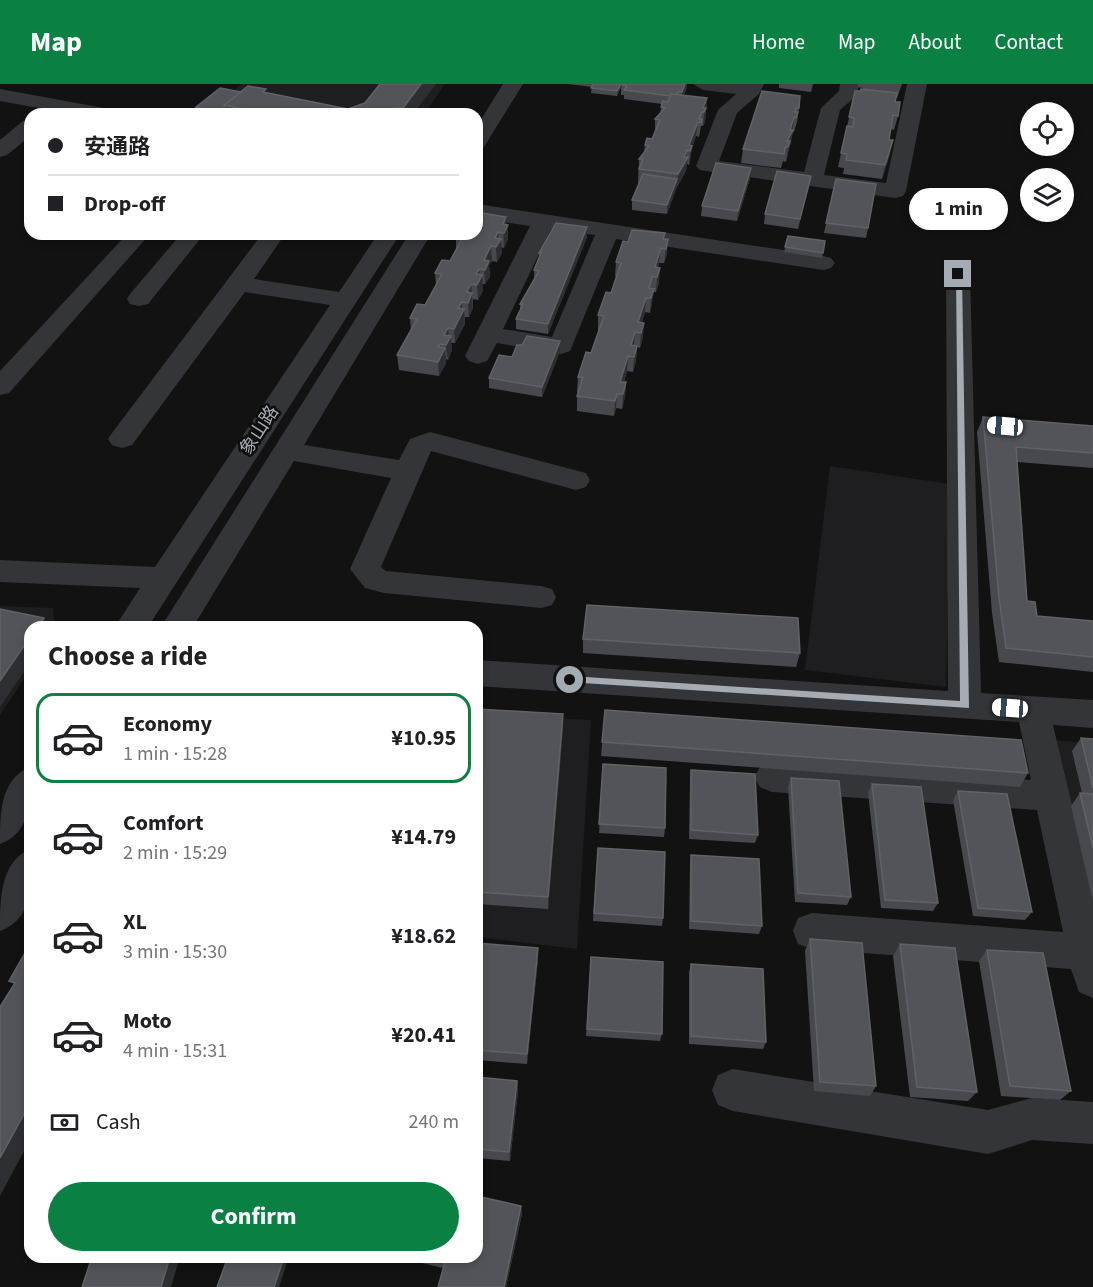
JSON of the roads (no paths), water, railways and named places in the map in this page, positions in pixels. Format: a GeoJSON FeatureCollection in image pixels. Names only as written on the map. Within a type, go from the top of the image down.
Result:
{"type":"FeatureCollection","features":[{"type":"Feature","properties":{"kind":"street"},"geometry":{"type":"LineString","coordinates":[[483,133],[513,84]]}},
{"type":"Feature","properties":{"kind":"street"},"geometry":{"type":"LineString","coordinates":[[704,84],[753,87]]}},
{"type":"Feature","properties":{"kind":"street"},"geometry":{"type":"LineString","coordinates":[[812,181],[831,108],[848,93],[850,84]]}},
{"type":"Feature","properties":{"kind":"street"},"geometry":{"type":"LineString","coordinates":[[753,87],[728,110],[707,166],[895,191],[917,84]]}},
{"type":"Feature","properties":{"kind":"street"},"geometry":{"type":"LineString","coordinates":[[0,95],[45,108]]}},
{"type":"Feature","properties":{"kind":"street"},"geometry":{"type":"LineString","coordinates":[[0,151],[24,130]]}},
{"type":"Feature","properties":{"kind":"street"},"geometry":{"type":"LineString","coordinates":[[483,212],[823,263]]}},
{"type":"Feature","properties":{"kind":"street"},"geometry":{"type":"LineString","coordinates":[[543,221],[484,345],[561,346],[608,231]]}},
{"type":"Feature","properties":{"kind":"street"},"geometry":{"type":"LineString","coordinates":[[0,387],[135,240]]}},
{"type":"Feature","properties":{"kind":"street"},"geometry":{"type":"LineString","coordinates":[[139,299],[188,240]]}},
{"type":"Feature","properties":{"kind":"street"},"geometry":{"type":"LineString","coordinates":[[122,439],[239,284],[269,240]]}},
{"type":"Feature","properties":{"kind":"street","name":"象山路"},"geometry":{"type":"LineString","coordinates":[[135,621],[385,240]]}},
{"type":"Feature","properties":{"kind":"street","name":"象山路"},"geometry":{"type":"LineString","coordinates":[[181,621],[416,240]]}},
{"type":"Feature","properties":{"kind":"street"},"geometry":{"type":"LineString","coordinates":[[958,274],[972,423],[965,705]]}},
{"type":"Feature","properties":{"kind":"street"},"geometry":{"type":"LineString","coordinates":[[239,284],[344,300]]}},
{"type":"Feature","properties":{"kind":"street"},"geometry":{"type":"LineString","coordinates":[[541,597],[384,582],[369,575],[365,569],[420,445],[430,441],[576,480]]}},
{"type":"Feature","properties":{"kind":"street"},"geometry":{"type":"LineString","coordinates":[[286,451],[407,471]]}},
{"type":"Feature","properties":{"kind":"street"},"geometry":{"type":"LineString","coordinates":[[0,571],[163,578]]}},
{"type":"Feature","properties":{"kind":"street"},"geometry":{"type":"LineString","coordinates":[[483,674],[1093,714]]}},
{"type":"Feature","properties":{"kind":"street"},"geometry":{"type":"LineString","coordinates":[[812,931],[1090,966],[1033,710]]}},
{"type":"Feature","properties":{"kind":"street"},"geometry":{"type":"LineString","coordinates":[[772,777],[1052,796]]}},
{"type":"Feature","properties":{"kind":"street"},"geometry":{"type":"LineString","coordinates":[[0,828],[24,791]]}},
{"type":"Feature","properties":{"kind":"street"},"geometry":{"type":"LineString","coordinates":[[0,914],[24,875]]}},
{"type":"Feature","properties":{"kind":"street"},"geometry":{"type":"LineString","coordinates":[[733,1090],[988,1132],[1032,1119],[1093,1123]]}}]}
